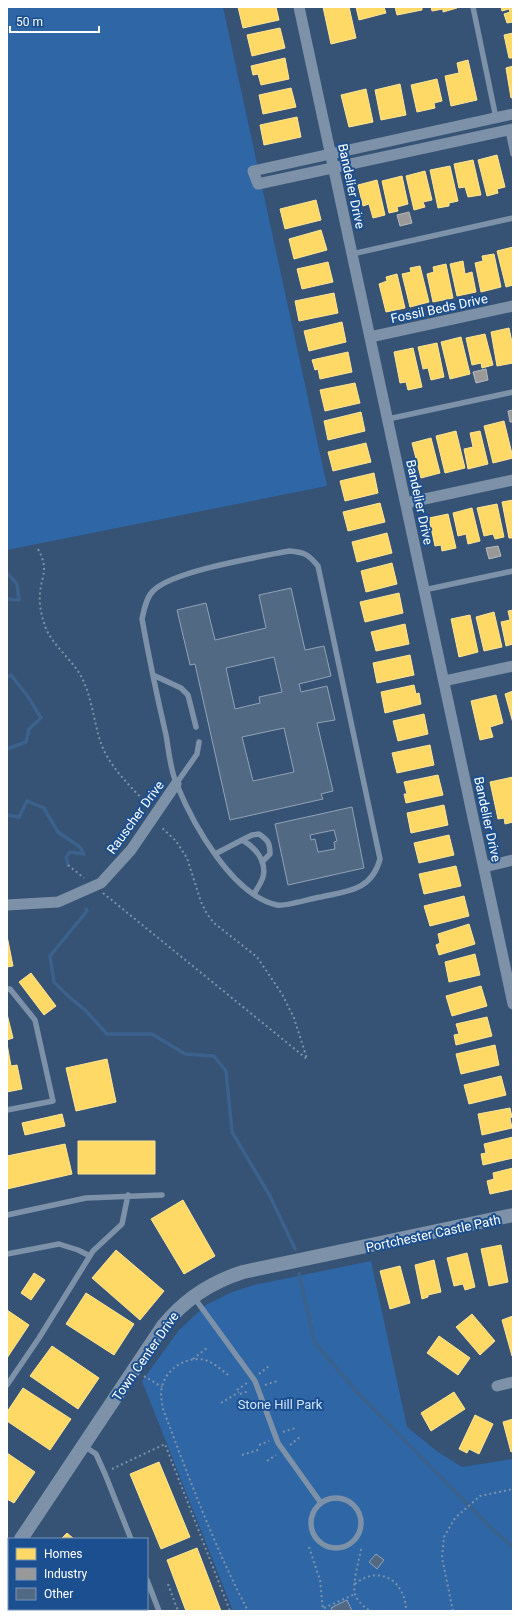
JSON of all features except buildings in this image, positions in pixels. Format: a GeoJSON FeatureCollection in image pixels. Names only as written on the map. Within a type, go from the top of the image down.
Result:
{"type":"FeatureCollection","features":[{"type":"Feature","properties":{"kind":"street","name":"Bandelier Drive"},"geometry":{"type":"LineString","coordinates":[[299,7],[513,1004]]}},
{"type":"Feature","properties":{"kind":"street"},"geometry":{"type":"LineString","coordinates":[[511,130],[258,184],[253,171],[513,114]]}},
{"type":"Feature","properties":{"kind":"street","name":"Fossil Beds Drive"},"geometry":{"type":"LineString","coordinates":[[370,337],[513,306]]}},
{"type":"Feature","properties":{"kind":"street"},"geometry":{"type":"LineString","coordinates":[[406,503],[513,480]]}},
{"type":"Feature","properties":{"kind":"street"},"geometry":{"type":"LineString","coordinates":[[444,681],[513,666]]}},
{"type":"Feature","properties":{"kind":"street","name":"Rauscher Drive"},"geometry":{"type":"LineString","coordinates":[[7,905],[58,902],[101,883],[131,850],[176,784]]}},
{"type":"Feature","properties":{"kind":"street"},"geometry":{"type":"LineString","coordinates":[[484,867],[513,860]]}},
{"type":"Feature","properties":{"kind":"street","name":"Portchester Castle Path"},"geometry":{"type":"LineString","coordinates":[[352,1250],[513,1216]]}},
{"type":"Feature","properties":{"kind":"street","name":"Town Center Drive"},"geometry":{"type":"LineString","coordinates":[[22,1538],[163,1326],[181,1306],[193,1296],[221,1280],[244,1272],[352,1250]]}},
{"type":"Feature","properties":{"kind":"street"},"geometry":{"type":"LineString","coordinates":[[497,1386],[513,1382]]}},
{"type":"Feature","properties":{"kind":"lane"},"geometry":{"type":"LineString","coordinates":[[473,7],[496,118]]}},
{"type":"Feature","properties":{"kind":"lane"},"geometry":{"type":"LineString","coordinates":[[511,130],[513,154]]}},
{"type":"Feature","properties":{"kind":"lane"},"geometry":{"type":"LineString","coordinates":[[352,254],[513,218]]}},
{"type":"Feature","properties":{"kind":"lane"},"geometry":{"type":"LineString","coordinates":[[388,419],[513,392]]}},
{"type":"Feature","properties":{"kind":"lane"},"geometry":{"type":"LineString","coordinates":[[289,551],[299,552],[309,556],[318,566],[380,859],[378,868],[370,880],[356,889],[278,906],[262,900],[240,883],[221,864],[203,836],[176,784],[142,619],[145,604],[152,591],[166,581],[188,573],[289,551]]}},
{"type":"Feature","properties":{"kind":"lane"},"geometry":{"type":"LineString","coordinates":[[424,590],[513,571]]}},
{"type":"Feature","properties":{"kind":"lane"},"geometry":{"type":"LineString","coordinates":[[153,675],[181,688],[188,695],[196,727]]}},
{"type":"Feature","properties":{"kind":"lane"},"geometry":{"type":"LineString","coordinates":[[176,784],[197,754],[199,742]]}},
{"type":"Feature","properties":{"kind":"lane"},"geometry":{"type":"LineString","coordinates":[[215,854],[252,835],[259,834],[266,838],[270,845],[270,854],[262,862]]}},
{"type":"Feature","properties":{"kind":"lane"},"geometry":{"type":"LineString","coordinates":[[242,840],[257,852],[262,862],[263,877],[254,894]]}},
{"type":"Feature","properties":{"kind":"lane"},"geometry":{"type":"LineString","coordinates":[[7,989],[10,989],[35,1020],[53,1101],[7,1110]]}},
{"type":"Feature","properties":{"kind":"lane"},"geometry":{"type":"LineString","coordinates":[[7,1385],[40,1338],[90,1256],[98,1246],[122,1224],[128,1195]]}},
{"type":"Feature","properties":{"kind":"lane"},"geometry":{"type":"LineString","coordinates":[[7,1215],[86,1198],[128,1195],[162,1195]]}},
{"type":"Feature","properties":{"kind":"lane"},"geometry":{"type":"LineString","coordinates":[[7,1254],[59,1244],[78,1250],[90,1256]]}},
{"type":"Feature","properties":{"kind":"lane"},"geometry":{"type":"LineString","coordinates":[[193,1296],[255,1381],[278,1443],[321,1503]]}},
{"type":"Feature","properties":{"kind":"lane"},"geometry":{"type":"LineString","coordinates":[[84,1446],[96,1454],[130,1537]]}},
{"type":"Feature","properties":{"kind":"lane"},"geometry":{"type":"LineString","coordinates":[[336,1497],[350,1502],[356,1507],[362,1522],[357,1537],[352,1543],[344,1547],[335,1548],[326,1546],[319,1542],[312,1530],[312,1517],[315,1509],[321,1503],[336,1497]]}},
{"type":"Feature","properties":{"kind":"lane"},"geometry":{"type":"LineString","coordinates":[[148,1583],[159,1611]]}},
{"type":"Feature","properties":{"kind":"path"},"geometry":{"type":"LineString","coordinates":[[38,550],[45,561],[40,599],[44,625],[58,648],[80,675],[89,695],[99,738],[107,756],[122,776],[149,806],[160,826],[176,841],[187,858],[201,902],[207,914],[214,923],[257,957],[282,994],[294,1018],[307,1060],[98,890]]}},
{"type":"Feature","properties":{"kind":"path"},"geometry":{"type":"LineString","coordinates":[[68,865],[86,880]]}},
{"type":"Feature","properties":{"kind":"path"},"geometry":{"type":"LineString","coordinates":[[193,1359],[208,1347]]}},
{"type":"Feature","properties":{"kind":"path"},"geometry":{"type":"LineString","coordinates":[[228,1375],[208,1361],[193,1359],[181,1363],[173,1368],[167,1375],[162,1387],[161,1397],[163,1409],[193,1489],[228,1572],[248,1611]]}},
{"type":"Feature","properties":{"kind":"path"},"geometry":{"type":"LineString","coordinates":[[258,1374],[269,1366]]}},
{"type":"Feature","properties":{"kind":"path"},"geometry":{"type":"LineString","coordinates":[[144,1376],[162,1387]]}},
{"type":"Feature","properties":{"kind":"path"},"geometry":{"type":"LineString","coordinates":[[265,1385],[277,1381]]}},
{"type":"Feature","properties":{"kind":"path"},"geometry":{"type":"LineString","coordinates":[[221,1403],[239,1392],[248,1382]]}},
{"type":"Feature","properties":{"kind":"path"},"geometry":{"type":"LineString","coordinates":[[239,1392],[252,1390]]}},
{"type":"Feature","properties":{"kind":"path"},"geometry":{"type":"LineString","coordinates":[[283,1432],[295,1428]]}},
{"type":"Feature","properties":{"kind":"path"},"geometry":{"type":"LineString","coordinates":[[289,1445],[300,1437]]}},
{"type":"Feature","properties":{"kind":"path"},"geometry":{"type":"LineString","coordinates":[[259,1445],[270,1441]]}},
{"type":"Feature","properties":{"kind":"path"},"geometry":{"type":"LineString","coordinates":[[112,1469],[165,1444],[230,1611]]}},
{"type":"Feature","properties":{"kind":"path"},"geometry":{"type":"LineString","coordinates":[[242,1455],[261,1449]]}},
{"type":"Feature","properties":{"kind":"path"},"geometry":{"type":"LineString","coordinates":[[267,1461],[278,1453]]}},
{"type":"Feature","properties":{"kind":"path"},"geometry":{"type":"LineString","coordinates":[[453,1611],[442,1558],[444,1536],[455,1518],[477,1498],[484,1495],[513,1489]]}},
{"type":"Feature","properties":{"kind":"path"},"geometry":{"type":"LineString","coordinates":[[309,1547],[320,1580],[323,1610],[355,1594]]}},
{"type":"Feature","properties":{"kind":"path"},"geometry":{"type":"LineString","coordinates":[[361,1549],[355,1584],[355,1594],[362,1604],[370,1611]]}},
{"type":"Feature","properties":{"kind":"path"},"geometry":{"type":"LineString","coordinates":[[355,1584],[370,1575],[386,1577],[394,1581],[404,1595],[406,1611]]}},
{"type":"Feature","properties":{"kind":"path"},"geometry":{"type":"LineString","coordinates":[[168,1584],[178,1611]]}},
{"type":"Feature","properties":{"kind":"green space"},"geometry":{"type":"Polygon","coordinates":[[[7,7],[223,7],[327,486],[7,550],[7,7]]]}},
{"type":"Feature","properties":{"kind":"green space","name":"Stone Hill Park"},"geometry":{"type":"Polygon","coordinates":[[[371,1261],[407,1427],[438,1452],[462,1467],[513,1459],[513,1611],[233,1611],[142,1381],[179,1330],[206,1305],[232,1292],[254,1285],[371,1261]]]}},
{"type":"Feature","properties":{"kind":"waterway"},"geometry":{"type":"LineString","coordinates":[[7,573],[17,584],[19,600],[7,599]]}},
{"type":"Feature","properties":{"kind":"waterway"},"geometry":{"type":"LineString","coordinates":[[7,677],[11,675],[29,698],[41,718],[29,729],[26,742],[7,749]]}},
{"type":"Feature","properties":{"kind":"waterway"},"geometry":{"type":"LineString","coordinates":[[7,815],[19,817],[27,801],[44,808],[58,832],[80,847],[84,854],[70,852],[66,857],[68,865]]}},
{"type":"Feature","properties":{"kind":"waterway"},"geometry":{"type":"LineString","coordinates":[[86,909],[87,911],[50,956],[54,982],[86,1011],[107,1034],[152,1034],[185,1054],[214,1056],[226,1071],[232,1132],[270,1196],[295,1249]]}},
{"type":"Feature","properties":{"kind":"waterway"},"geometry":{"type":"LineString","coordinates":[[299,1274],[315,1343],[356,1391],[492,1529],[513,1547]]}}]}
